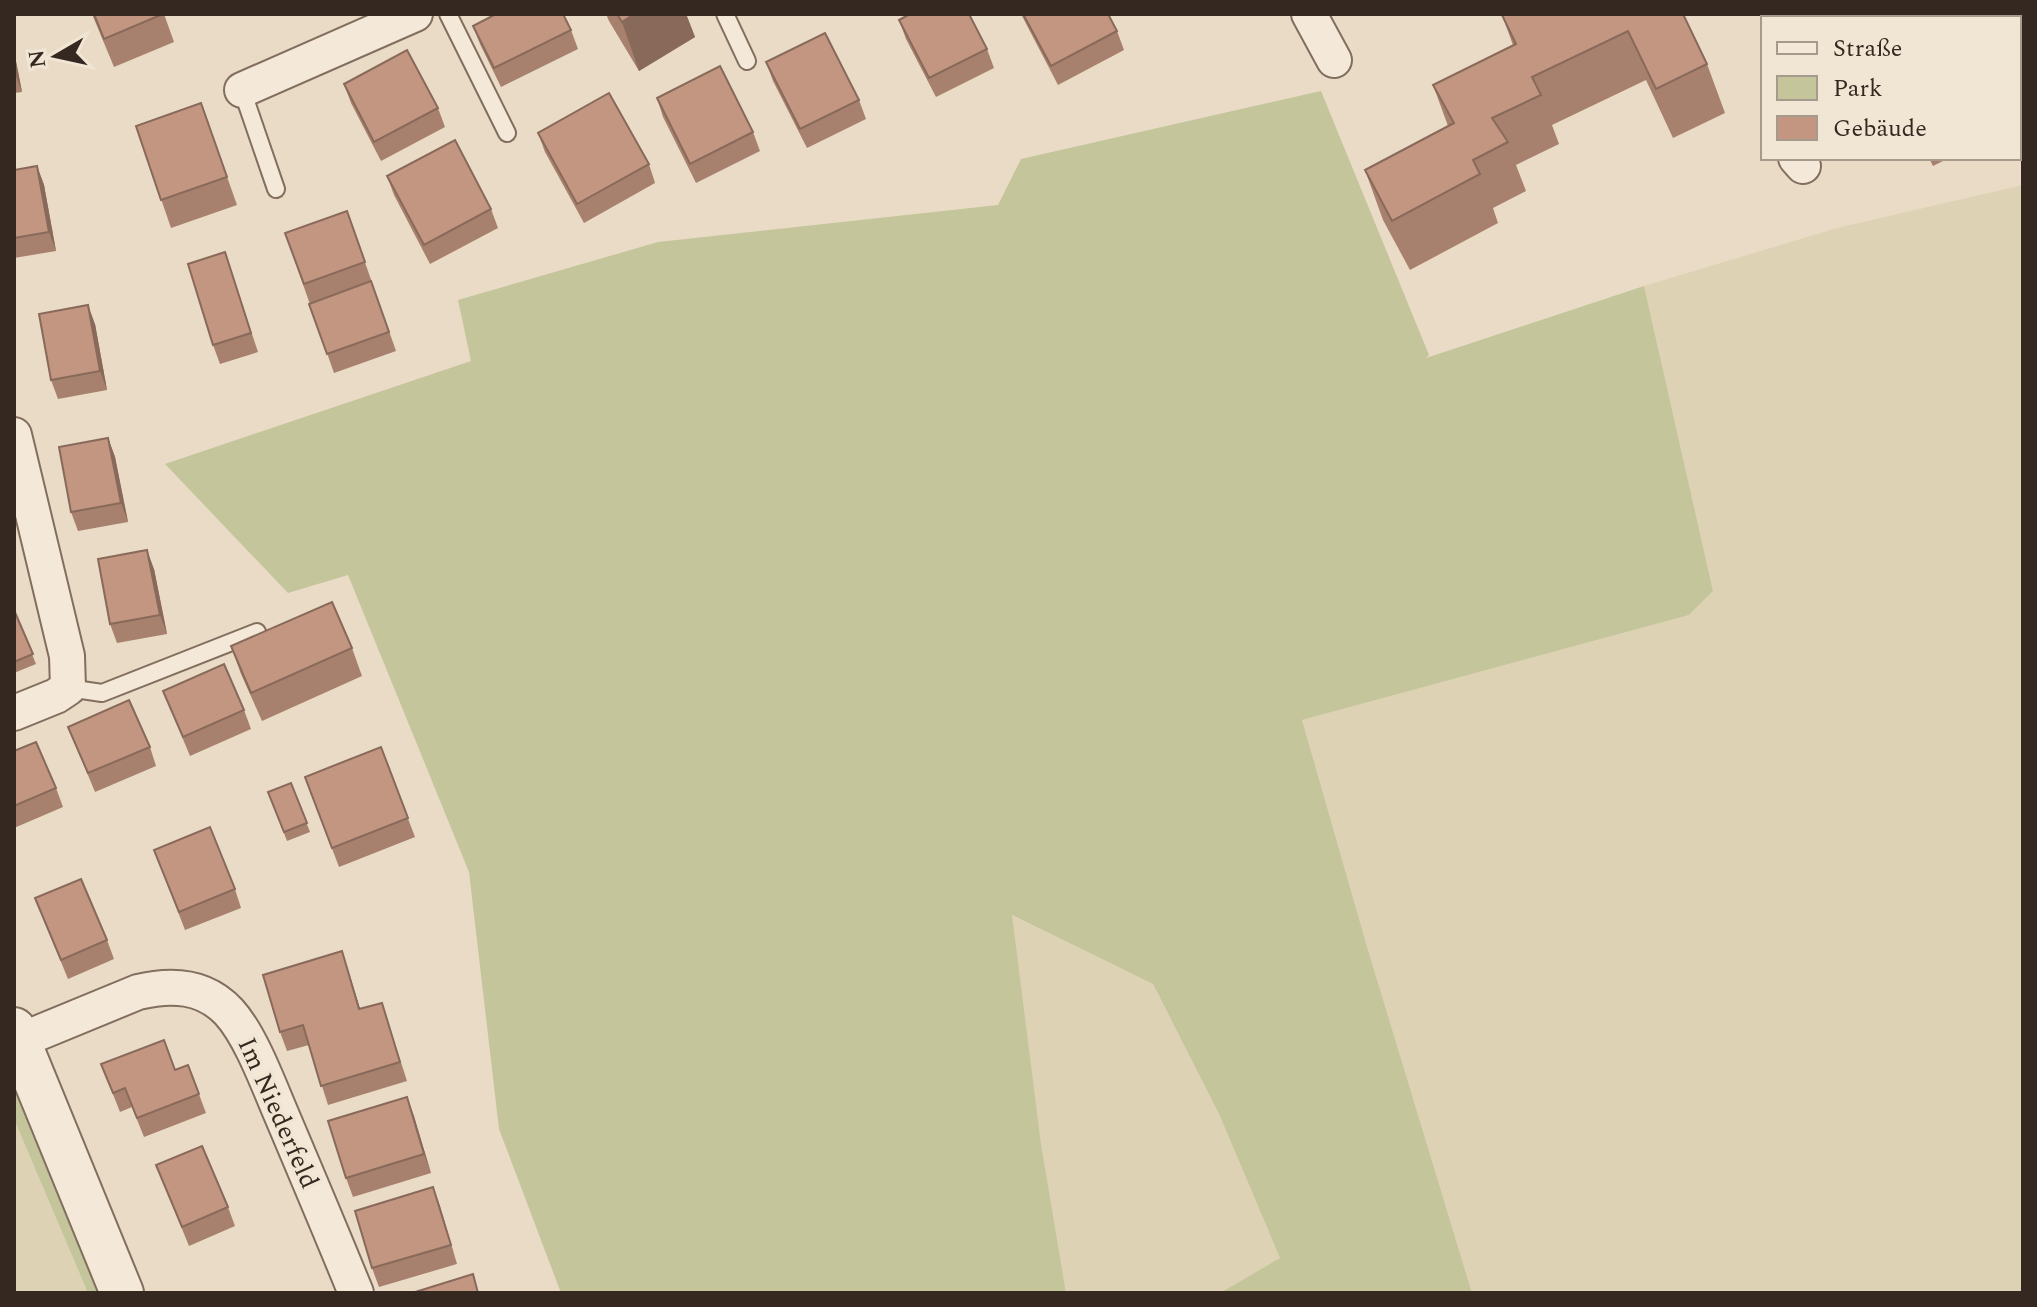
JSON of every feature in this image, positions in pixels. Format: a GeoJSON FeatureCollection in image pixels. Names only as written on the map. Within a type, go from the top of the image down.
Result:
{"type":"FeatureCollection","features":[{"type":"Feature","properties":{"kind":"street"},"geometry":{"type":"LineString","coordinates":[[242,90],[415,14]]}},
{"type":"Feature","properties":{"kind":"street"},"geometry":{"type":"LineString","coordinates":[[1309,14],[1334,60]]}},
{"type":"Feature","properties":{"kind":"street"},"geometry":{"type":"LineString","coordinates":[[14,435],[67,656],[68,688],[14,713]]}},
{"type":"Feature","properties":{"kind":"street","name":"Im Niederfeld"},"geometry":{"type":"LineString","coordinates":[[16,1035],[155,988],[173,986],[193,989],[212,998],[229,1012],[242,1031],[267,1081],[356,1293]]}},
{"type":"Feature","properties":{"kind":"street"},"geometry":{"type":"LineString","coordinates":[[16,1035],[122,1293]]}},
{"type":"Feature","properties":{"kind":"lane"},"geometry":{"type":"LineString","coordinates":[[448,14],[507,133]]}},
{"type":"Feature","properties":{"kind":"lane"},"geometry":{"type":"LineString","coordinates":[[725,14],[747,61]]}},
{"type":"Feature","properties":{"kind":"lane"},"geometry":{"type":"LineString","coordinates":[[242,90],[276,189]]}},
{"type":"Feature","properties":{"kind":"lane"},"geometry":{"type":"LineString","coordinates":[[68,688],[102,693],[257,632]]}},
{"type":"Feature","properties":{"kind":"shaded area"},"geometry":{"type":"Polygon","coordinates":[[[2023,185],[2023,1293],[1472,1293],[1302,720],[1689,615],[1713,591],[1644,286],[1837,228],[2023,185]]]}},
{"type":"Feature","properties":{"kind":"shaded area"},"geometry":{"type":"Polygon","coordinates":[[[1011,915],[1153,984],[1219,1114],[1280,1258],[1220,1293],[1066,1293],[1041,1144],[1011,915]]]}},
{"type":"Feature","properties":{"kind":"shaded area"},"geometry":{"type":"Polygon","coordinates":[[[14,1119],[88,1293],[14,1293],[14,1119]]]}},
{"type":"Feature","properties":{"kind":"green space"},"geometry":{"type":"Polygon","coordinates":[[[1321,91],[1429,355],[1426,358],[1644,286],[1713,591],[1689,615],[1302,720],[1472,1293],[1220,1293],[1280,1258],[1219,1114],[1153,984],[1012,915],[1041,1144],[1066,1293],[561,1293],[499,1129],[469,872],[348,575],[288,593],[165,464],[471,361],[458,300],[658,242],[998,205],[1021,159],[1321,91]]]}},
{"type":"Feature","properties":{"kind":"green space"},"geometry":{"type":"Polygon","coordinates":[[[14,1029],[122,1293],[88,1293],[14,1119],[14,1029]]]}},
{"type":"Feature","properties":{"kind":"building"},"geometry":{"type":"Polygon","coordinates":[[[94,14],[163,14],[104,39],[94,14]]]}},
{"type":"Feature","properties":{"kind":"building"},"geometry":{"type":"Polygon","coordinates":[[[496,14],[563,14],[571,30],[494,68],[473,26],[496,14]]]}},
{"type":"Feature","properties":{"kind":"building"},"geometry":{"type":"Polygon","coordinates":[[[617,14],[634,14],[622,22],[617,14]]]}},
{"type":"Feature","properties":{"kind":"building"},"geometry":{"type":"Polygon","coordinates":[[[910,14],[969,14],[987,49],[929,78],[899,20],[910,14]]]}},
{"type":"Feature","properties":{"kind":"building"},"geometry":{"type":"Polygon","coordinates":[[[1023,14],[1108,14],[1117,31],[1051,66],[1023,14]]]}},
{"type":"Feature","properties":{"kind":"building"},"geometry":{"type":"Polygon","coordinates":[[[1504,14],[1683,14],[1707,64],[1656,89],[1628,31],[1532,77],[1541,95],[1492,118],[1508,142],[1473,160],[1480,174],[1392,221],[1365,170],[1454,123],[1433,85],[1516,44],[1504,14]]]}},
{"type":"Feature","properties":{"kind":"building"},"geometry":{"type":"Polygon","coordinates":[[[1837,14],[1909,16],[1838,16],[1837,14]]]}},
{"type":"Feature","properties":{"kind":"building"},"geometry":{"type":"Polygon","coordinates":[[[2023,14],[2023,93],[2021,16],[2010,16],[2023,14]]]}},
{"type":"Feature","properties":{"kind":"building"},"geometry":{"type":"Polygon","coordinates":[[[825,33],[859,100],[800,129],[766,62],[825,33]]]}},
{"type":"Feature","properties":{"kind":"building"},"geometry":{"type":"Polygon","coordinates":[[[407,50],[438,108],[374,142],[344,84],[407,50]]]}},
{"type":"Feature","properties":{"kind":"building"},"geometry":{"type":"Polygon","coordinates":[[[720,66],[753,132],[690,164],[657,98],[720,66]]]}},
{"type":"Feature","properties":{"kind":"building"},"geometry":{"type":"Polygon","coordinates":[[[609,93],[649,164],[577,204],[538,133],[609,93]]]}},
{"type":"Feature","properties":{"kind":"building"},"geometry":{"type":"Polygon","coordinates":[[[201,103],[227,177],[161,200],[136,126],[201,103]]]}},
{"type":"Feature","properties":{"kind":"building"},"geometry":{"type":"Polygon","coordinates":[[[455,140],[491,209],[424,245],[387,176],[455,140]]]}},
{"type":"Feature","properties":{"kind":"building"},"geometry":{"type":"Polygon","coordinates":[[[37,166],[49,232],[14,238],[14,170],[37,166]]]}},
{"type":"Feature","properties":{"kind":"building"},"geometry":{"type":"Polygon","coordinates":[[[347,211],[365,262],[304,284],[285,233],[347,211]]]}},
{"type":"Feature","properties":{"kind":"building"},"geometry":{"type":"Polygon","coordinates":[[[225,252],[251,333],[213,345],[188,264],[225,252]]]}},
{"type":"Feature","properties":{"kind":"building"},"geometry":{"type":"Polygon","coordinates":[[[371,281],[389,332],[327,354],[309,304],[371,281]]]}},
{"type":"Feature","properties":{"kind":"building"},"geometry":{"type":"Polygon","coordinates":[[[88,305],[100,371],[51,380],[39,314],[88,305]]]}},
{"type":"Feature","properties":{"kind":"building"},"geometry":{"type":"Polygon","coordinates":[[[108,438],[121,503],[71,512],[59,447],[108,438]]]}},
{"type":"Feature","properties":{"kind":"building"},"geometry":{"type":"Polygon","coordinates":[[[147,550],[160,615],[110,624],[98,559],[147,550]]]}},
{"type":"Feature","properties":{"kind":"building"},"geometry":{"type":"Polygon","coordinates":[[[332,602],[352,648],[251,693],[231,646],[332,602]]]}},
{"type":"Feature","properties":{"kind":"building"},"geometry":{"type":"Polygon","coordinates":[[[14,610],[33,654],[14,662],[14,610]]]}},
{"type":"Feature","properties":{"kind":"building"},"geometry":{"type":"Polygon","coordinates":[[[224,664],[244,710],[183,737],[163,691],[224,664]]]}},
{"type":"Feature","properties":{"kind":"building"},"geometry":{"type":"Polygon","coordinates":[[[129,700],[150,747],[88,773],[68,727],[129,700]]]}},
{"type":"Feature","properties":{"kind":"building"},"geometry":{"type":"Polygon","coordinates":[[[36,742],[56,788],[14,806],[14,751],[36,742]]]}},
{"type":"Feature","properties":{"kind":"building"},"geometry":{"type":"Polygon","coordinates":[[[381,747],[408,818],[332,848],[305,777],[381,747]]]}},
{"type":"Feature","properties":{"kind":"building"},"geometry":{"type":"Polygon","coordinates":[[[291,783],[307,823],[284,832],[268,792],[291,783]]]}},
{"type":"Feature","properties":{"kind":"building"},"geometry":{"type":"Polygon","coordinates":[[[210,827],[235,889],[179,912],[154,850],[210,827]]]}},
{"type":"Feature","properties":{"kind":"building"},"geometry":{"type":"Polygon","coordinates":[[[81,879],[107,940],[61,960],[35,898],[81,879]]]}},
{"type":"Feature","properties":{"kind":"building"},"geometry":{"type":"Polygon","coordinates":[[[342,951],[359,1009],[382,1003],[400,1062],[321,1086],[303,1025],[280,1032],[263,975],[342,951]]]}},
{"type":"Feature","properties":{"kind":"building"},"geometry":{"type":"Polygon","coordinates":[[[164,1040],[175,1070],[188,1065],[199,1094],[137,1118],[125,1088],[113,1093],[101,1064],[164,1040]]]}},
{"type":"Feature","properties":{"kind":"building"},"geometry":{"type":"Polygon","coordinates":[[[407,1097],[424,1154],[346,1178],[328,1121],[407,1097]]]}},
{"type":"Feature","properties":{"kind":"building"},"geometry":{"type":"Polygon","coordinates":[[[202,1146],[228,1207],[182,1227],[156,1165],[202,1146]]]}},
{"type":"Feature","properties":{"kind":"building"},"geometry":{"type":"Polygon","coordinates":[[[433,1187],[451,1245],[372,1268],[355,1211],[433,1187]]]}},
{"type":"Feature","properties":{"kind":"building"},"geometry":{"type":"Polygon","coordinates":[[[473,1274],[478,1293],[412,1293],[473,1274]]]}}]}
